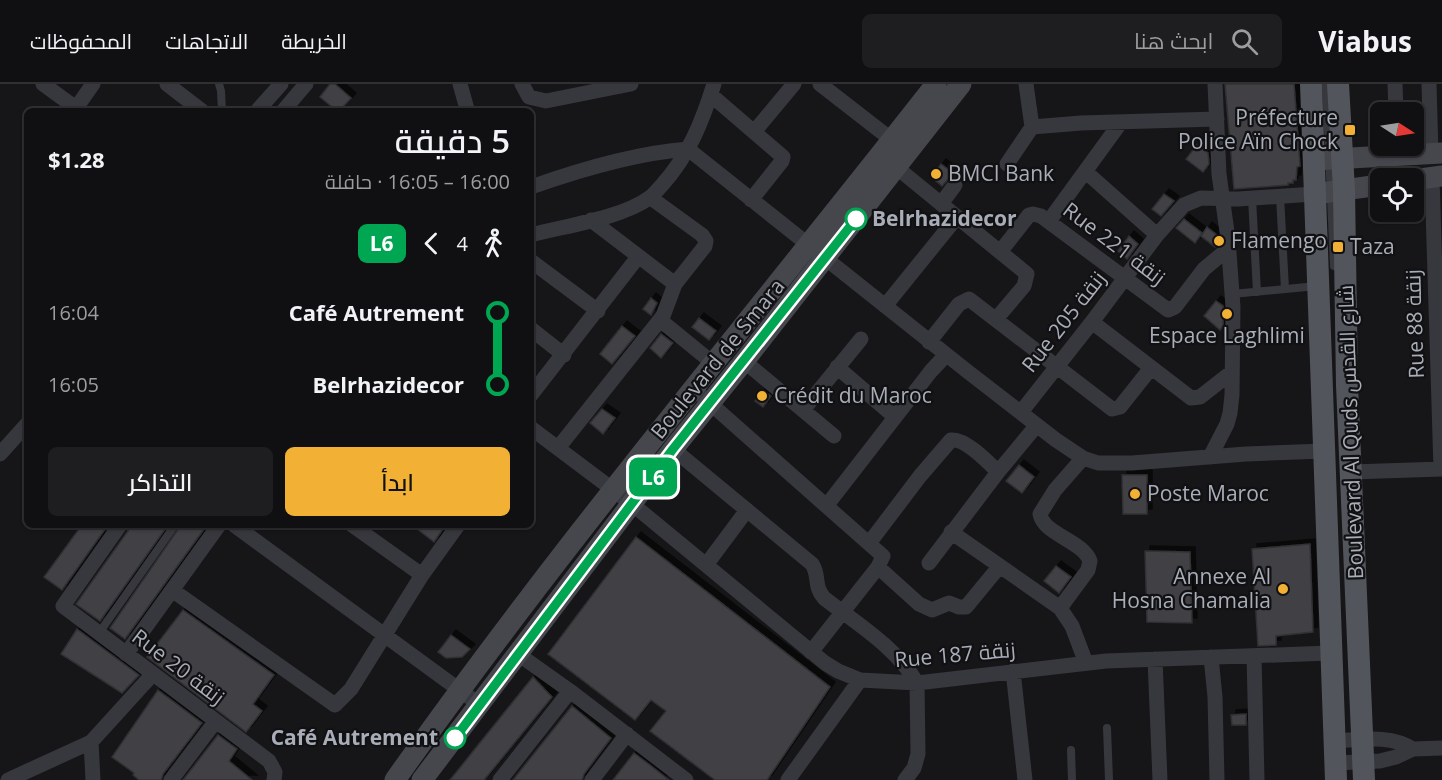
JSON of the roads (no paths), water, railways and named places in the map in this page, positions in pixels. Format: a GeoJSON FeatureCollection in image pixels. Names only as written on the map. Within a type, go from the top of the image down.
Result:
{"type":"FeatureCollection","features":[{"type":"Feature","properties":{"kind":"main road","name":"Boulevard Al Quds شارع القدس"},"geometry":{"type":"LineString","coordinates":[[1311,84],[1327,159]]}},
{"type":"Feature","properties":{"kind":"main road","name":"Boulevard Al Quds شارع القدس"},"geometry":{"type":"LineString","coordinates":[[1338,84],[1327,159],[1327,279],[1322,358],[1330,653],[1349,758]]}},
{"type":"Feature","properties":{"kind":"main road","name":"Boulevard Al Quds شارع القدس"},"geometry":{"type":"LineString","coordinates":[[1328,192],[1347,385],[1352,472],[1349,758]]}},
{"type":"Feature","properties":{"kind":"street"},"geometry":{"type":"LineString","coordinates":[[43,84],[73,108]]}},
{"type":"Feature","properties":{"kind":"street"},"geometry":{"type":"LineString","coordinates":[[77,108],[93,84]]}},
{"type":"Feature","properties":{"kind":"street"},"geometry":{"type":"LineString","coordinates":[[167,84],[198,108]]}},
{"type":"Feature","properties":{"kind":"street"},"geometry":{"type":"LineString","coordinates":[[260,108],[280,84]]}},
{"type":"Feature","properties":{"kind":"street"},"geometry":{"type":"LineString","coordinates":[[286,108],[306,84]]}},
{"type":"Feature","properties":{"kind":"street"},"geometry":{"type":"LineString","coordinates":[[460,84],[467,108]]}},
{"type":"Feature","properties":{"kind":"street"},"geometry":{"type":"LineString","coordinates":[[522,84],[529,97],[546,101],[632,84]]}},
{"type":"Feature","properties":{"kind":"street"},"geometry":{"type":"LineString","coordinates":[[754,132],[794,84]]}},
{"type":"Feature","properties":{"kind":"street"},"geometry":{"type":"LineString","coordinates":[[820,84],[892,140]]}},
{"type":"Feature","properties":{"kind":"street","name":"Boulevard de Smara"},"geometry":{"type":"LineString","coordinates":[[422,780],[673,449],[744,361],[892,140],[936,84]]}},
{"type":"Feature","properties":{"kind":"street","name":"Boulevard de Smara"},"geometry":{"type":"LineString","coordinates":[[395,780],[459,690],[693,389],[896,167],[961,84]]}},
{"type":"Feature","properties":{"kind":"street"},"geometry":{"type":"LineString","coordinates":[[1007,164],[1032,127],[1026,84]]}},
{"type":"Feature","properties":{"kind":"street"},"geometry":{"type":"LineString","coordinates":[[1210,457],[1227,424],[1230,413],[1232,372],[1232,294],[1221,199],[1215,84]]}},
{"type":"Feature","properties":{"kind":"street"},"geometry":{"type":"LineString","coordinates":[[1395,84],[1396,102]]}},
{"type":"Feature","properties":{"kind":"street"},"geometry":{"type":"LineString","coordinates":[[1429,84],[1436,153]]}},
{"type":"Feature","properties":{"kind":"street"},"geometry":{"type":"LineString","coordinates":[[534,234],[617,213],[651,198],[688,149],[699,129],[712,90],[754,132],[780,153],[783,159],[751,200]]}},
{"type":"Feature","properties":{"kind":"street"},"geometry":{"type":"LineString","coordinates":[[1032,127],[1217,119]]}},
{"type":"Feature","properties":{"kind":"street"},"geometry":{"type":"LineString","coordinates":[[1049,221],[1121,122]]}},
{"type":"Feature","properties":{"kind":"street"},"geometry":{"type":"LineString","coordinates":[[534,186],[594,168],[688,149],[929,342],[1083,458],[1107,464],[1324,451]]}},
{"type":"Feature","properties":{"kind":"street"},"geometry":{"type":"LineString","coordinates":[[1327,159],[1370,153]]}},
{"type":"Feature","properties":{"kind":"street"},"geometry":{"type":"LineString","coordinates":[[896,167],[1027,274],[1028,278],[1024,286],[996,319]]}},
{"type":"Feature","properties":{"kind":"street"},"geometry":{"type":"LineString","coordinates":[[1086,172],[1157,235]]}},
{"type":"Feature","properties":{"kind":"street","name":"Rue 88 زنقة"},"geometry":{"type":"LineString","coordinates":[[1429,178],[1439,336],[1442,470]]}},
{"type":"Feature","properties":{"kind":"street"},"geometry":{"type":"LineString","coordinates":[[941,204],[955,185]]}},
{"type":"Feature","properties":{"kind":"street"},"geometry":{"type":"LineString","coordinates":[[1328,192],[1370,186]]}},
{"type":"Feature","properties":{"kind":"street","name":"Rue 205 زنقة"},"geometry":{"type":"LineString","coordinates":[[1021,412],[1157,235],[1190,201],[1207,198],[1252,198],[1328,192]]}},
{"type":"Feature","properties":{"kind":"street"},"geometry":{"type":"LineString","coordinates":[[558,448],[660,320],[675,284],[704,250],[706,241],[702,235],[651,198]]}},
{"type":"Feature","properties":{"kind":"street","name":"Rue 221 زنقة"},"geometry":{"type":"LineString","coordinates":[[1000,252],[1029,215],[1036,214],[1126,277],[1164,308],[1172,309],[1204,269],[1228,249]]}},
{"type":"Feature","properties":{"kind":"street"},"geometry":{"type":"LineString","coordinates":[[885,306],[957,217]]}},
{"type":"Feature","properties":{"kind":"street"},"geometry":{"type":"LineString","coordinates":[[591,220],[675,284]]}},
{"type":"Feature","properties":{"kind":"street"},"geometry":{"type":"LineString","coordinates":[[534,391],[638,257]]}},
{"type":"Feature","properties":{"kind":"street"},"geometry":{"type":"LineString","coordinates":[[534,263],[598,311]]}},
{"type":"Feature","properties":{"kind":"street"},"geometry":{"type":"LineString","coordinates":[[929,342],[965,299],[973,301],[1114,410],[1120,407],[1151,368]]}},
{"type":"Feature","properties":{"kind":"street"},"geometry":{"type":"LineString","coordinates":[[660,320],[714,364]]}},
{"type":"Feature","properties":{"kind":"street"},"geometry":{"type":"LineString","coordinates":[[1092,322],[1188,397],[1195,399],[1232,372]]}},
{"type":"Feature","properties":{"kind":"street"},"geometry":{"type":"LineString","coordinates":[[534,331],[564,355]]}},
{"type":"Feature","properties":{"kind":"street"},"geometry":{"type":"LineString","coordinates":[[803,410],[861,339]]}},
{"type":"Feature","properties":{"kind":"street"},"geometry":{"type":"LineString","coordinates":[[827,505],[946,355]]}},
{"type":"Feature","properties":{"kind":"street"},"geometry":{"type":"LineString","coordinates":[[744,361],[834,436]]}},
{"type":"Feature","properties":{"kind":"street"},"geometry":{"type":"LineString","coordinates":[[837,367],[895,417]]}},
{"type":"Feature","properties":{"kind":"street"},"geometry":{"type":"LineString","coordinates":[[693,389],[882,554],[880,563],[811,652]]}},
{"type":"Feature","properties":{"kind":"street"},"geometry":{"type":"LineString","coordinates":[[929,563],[1037,425]]}},
{"type":"Feature","properties":{"kind":"street"},"geometry":{"type":"LineString","coordinates":[[0,434],[23,429]]}},
{"type":"Feature","properties":{"kind":"street"},"geometry":{"type":"LineString","coordinates":[[0,454],[23,429]]}},
{"type":"Feature","properties":{"kind":"street","name":"Rue 187 زنقة"},"geometry":{"type":"LineString","coordinates":[[534,431],[632,504],[811,652],[838,671],[860,680],[917,683],[1086,663],[1330,653]]}},
{"type":"Feature","properties":{"kind":"street"},"geometry":{"type":"LineString","coordinates":[[870,542],[942,448],[951,440],[956,439],[966,444],[998,472]]}},
{"type":"Feature","properties":{"kind":"street"},"geometry":{"type":"LineString","coordinates":[[673,449],[812,564],[816,572],[818,590],[824,598],[896,655],[917,683],[918,754],[914,768],[905,780]]}},
{"type":"Feature","properties":{"kind":"street"},"geometry":{"type":"LineString","coordinates":[[1060,608],[1088,570],[1090,561],[1085,552],[1043,523],[1040,514],[1055,490],[1083,458]]}},
{"type":"Feature","properties":{"kind":"street"},"geometry":{"type":"LineString","coordinates":[[1352,472],[1442,470]]}},
{"type":"Feature","properties":{"kind":"street"},"geometry":{"type":"LineString","coordinates":[[705,565],[747,510]]}},
{"type":"Feature","properties":{"kind":"street","name":"Rue 20 زنقة"},"geometry":{"type":"LineString","coordinates":[[118,528],[63,606],[269,761],[275,772],[274,780]]}},
{"type":"Feature","properties":{"kind":"street"},"geometry":{"type":"LineString","coordinates":[[126,654],[217,528]]}},
{"type":"Feature","properties":{"kind":"street"},"geometry":{"type":"LineString","coordinates":[[238,528],[480,705]]}},
{"type":"Feature","properties":{"kind":"street"},"geometry":{"type":"LineString","coordinates":[[359,528],[422,575]]}},
{"type":"Feature","properties":{"kind":"street"},"geometry":{"type":"LineString","coordinates":[[172,590],[335,705],[351,689],[422,575],[456,528]]}},
{"type":"Feature","properties":{"kind":"street"},"geometry":{"type":"LineString","coordinates":[[951,532],[1060,608],[1072,626],[1086,663]]}},
{"type":"Feature","properties":{"kind":"street"},"geometry":{"type":"LineString","coordinates":[[880,563],[925,608],[936,609],[949,603],[962,608],[970,603],[999,567]]}},
{"type":"Feature","properties":{"kind":"street"},"geometry":{"type":"LineString","coordinates":[[518,654],[686,780]]}},
{"type":"Feature","properties":{"kind":"street"},"geometry":{"type":"LineString","coordinates":[[1254,656],[1257,780]]}},
{"type":"Feature","properties":{"kind":"street"},"geometry":{"type":"LineString","coordinates":[[1211,657],[1215,697],[1216,780]]}},
{"type":"Feature","properties":{"kind":"street"},"geometry":{"type":"LineString","coordinates":[[1155,659],[1160,780]]}},
{"type":"Feature","properties":{"kind":"street"},"geometry":{"type":"LineString","coordinates":[[1012,671],[1025,780]]}},
{"type":"Feature","properties":{"kind":"street"},"geometry":{"type":"LineString","coordinates":[[8,780],[91,742],[153,675]]}},
{"type":"Feature","properties":{"kind":"street"},"geometry":{"type":"LineString","coordinates":[[788,780],[860,680]]}},
{"type":"Feature","properties":{"kind":"street"},"geometry":{"type":"LineString","coordinates":[[500,780],[570,691]]}},
{"type":"Feature","properties":{"kind":"street"},"geometry":{"type":"LineString","coordinates":[[171,780],[215,722]]}},
{"type":"Feature","properties":{"kind":"street"},"geometry":{"type":"LineString","coordinates":[[592,780],[627,734]]}},
{"type":"Feature","properties":{"kind":"street"},"geometry":{"type":"LineString","coordinates":[[1349,758],[1394,741],[1413,749]]}},
{"type":"Feature","properties":{"kind":"street"},"geometry":{"type":"LineString","coordinates":[[91,742],[93,780]]}},
{"type":"Feature","properties":{"kind":"street"},"geometry":{"type":"LineString","coordinates":[[1349,758],[1388,759],[1413,749],[1442,748]]}},
{"type":"Feature","properties":{"kind":"lane"},"geometry":{"type":"LineString","coordinates":[[219,84],[222,108]]}},
{"type":"Feature","properties":{"kind":"lane"},"geometry":{"type":"LineString","coordinates":[[1321,84],[1327,159]]}},
{"type":"Feature","properties":{"kind":"lane"},"geometry":{"type":"LineString","coordinates":[[1326,84],[1327,159]]}},
{"type":"Feature","properties":{"kind":"lane"},"geometry":{"type":"LineString","coordinates":[[1280,196],[1285,289]]}},
{"type":"Feature","properties":{"kind":"lane"},"geometry":{"type":"LineString","coordinates":[[1252,198],[1257,292]]}},
{"type":"Feature","properties":{"kind":"lane"},"geometry":{"type":"LineString","coordinates":[[1232,294],[1285,289],[1327,279]]}},
{"type":"Feature","properties":{"kind":"lane"},"geometry":{"type":"LineString","coordinates":[[1337,320],[1349,758]]}},
{"type":"Feature","properties":{"kind":"lane"},"geometry":{"type":"LineString","coordinates":[[99,633],[173,528]]}},
{"type":"Feature","properties":{"kind":"lane"},"geometry":{"type":"LineString","coordinates":[[1107,728],[1109,780]]}},
{"type":"Feature","properties":{"kind":"lane"},"geometry":{"type":"LineString","coordinates":[[1071,750],[1072,780]]}},
{"type":"Feature","properties":{"kind":"place","name":"Préfecture Police Aïn Chock"},"geometry":{"type":"Point","coordinates":[1350,130]}},
{"type":"Feature","properties":{"kind":"place","name":"BMCI Bank"},"geometry":{"type":"Point","coordinates":[936,174]}},
{"type":"Feature","properties":{"kind":"place","name":"Belrhazidecor"},"geometry":{"type":"Point","coordinates":[856,219]}},
{"type":"Feature","properties":{"kind":"place","name":"Flamengo"},"geometry":{"type":"Point","coordinates":[1219,241]}},
{"type":"Feature","properties":{"kind":"place","name":"Taza"},"geometry":{"type":"Point","coordinates":[1338,247]}},
{"type":"Feature","properties":{"kind":"place","name":"Espace Laghlimi"},"geometry":{"type":"Point","coordinates":[1227,314]}},
{"type":"Feature","properties":{"kind":"place","name":"Crédit du Maroc"},"geometry":{"type":"Point","coordinates":[762,396]}},
{"type":"Feature","properties":{"kind":"place","name":"Poste Maroc"},"geometry":{"type":"Point","coordinates":[1135,494]}},
{"type":"Feature","properties":{"kind":"place","name":"Annexe Al Hosna Chamalia"},"geometry":{"type":"Point","coordinates":[1283,589]}},
{"type":"Feature","properties":{"kind":"place","name":"Café Autrement"},"geometry":{"type":"Point","coordinates":[455,738]}}]}
